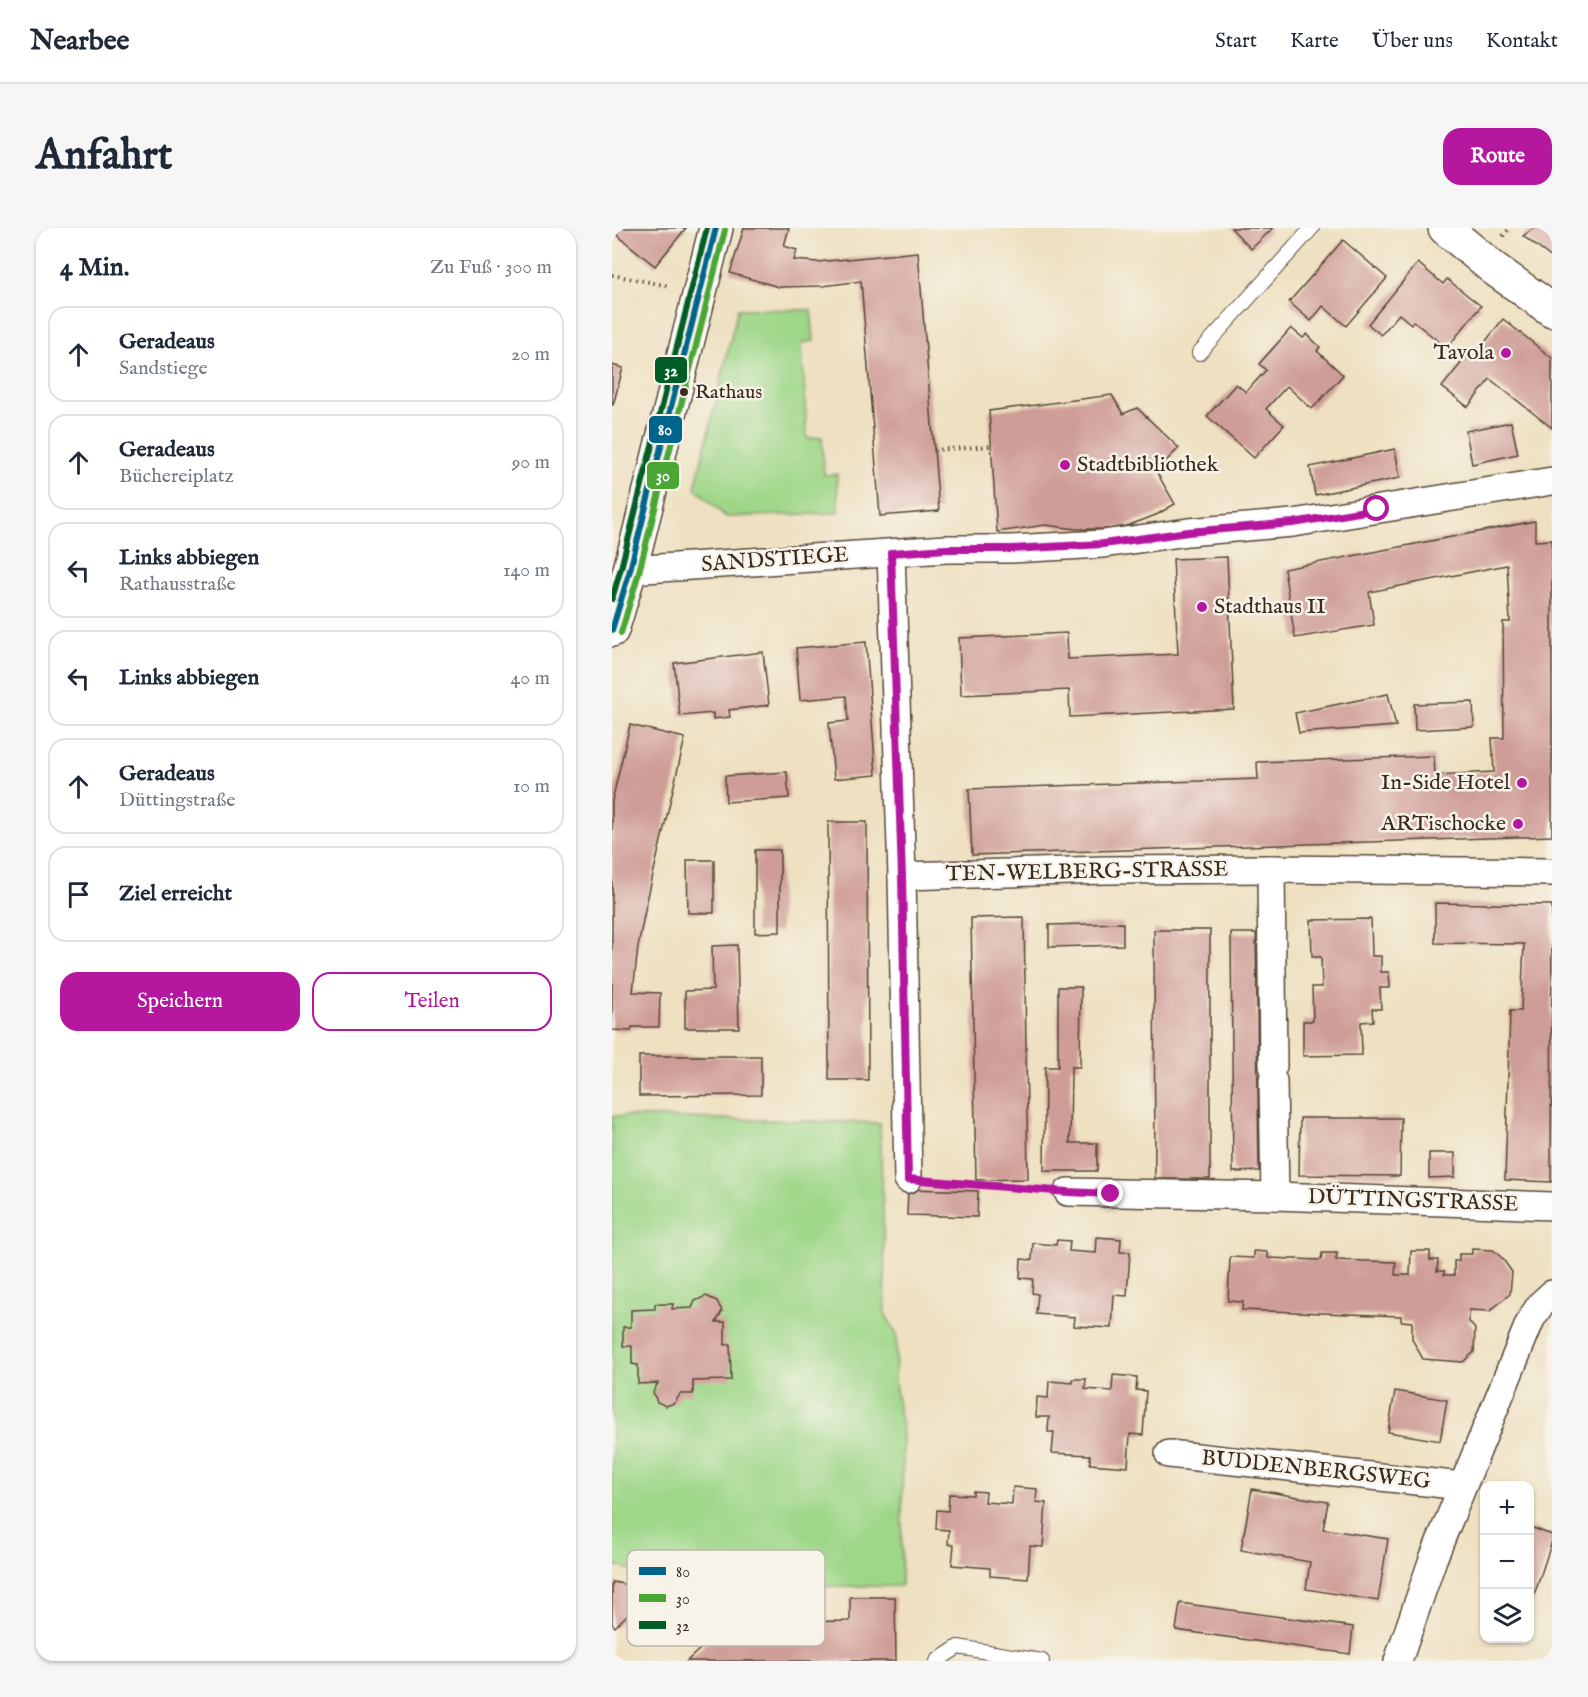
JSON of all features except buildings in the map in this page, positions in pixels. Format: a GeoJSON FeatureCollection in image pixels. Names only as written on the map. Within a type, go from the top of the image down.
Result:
{"type":"FeatureCollection","features":[{"type":"Feature","properties":{"kind":"street"},"geometry":{"type":"LineString","coordinates":[[612,630],[630,570],[716,228]]}},
{"type":"Feature","properties":{"kind":"street"},"geometry":{"type":"LineString","coordinates":[[1445,228],[1493,268],[1552,310]]}},
{"type":"Feature","properties":{"kind":"street","name":"SANDSTIEGE"},"geometry":{"type":"LineString","coordinates":[[630,570],[921,550],[1011,549],[1103,544],[1188,532],[1293,523],[1552,481]]}},
{"type":"Feature","properties":{"kind":"street"},"geometry":{"type":"LineString","coordinates":[[891,553],[902,876],[908,1179]]}},
{"type":"Feature","properties":{"kind":"street","name":"TEN-WELBERG-STRASSE"},"geometry":{"type":"LineString","coordinates":[[902,876],[1106,870],[1552,872]]}},
{"type":"Feature","properties":{"kind":"street","name":"DÜTTINGSTRASSE"},"geometry":{"type":"LineString","coordinates":[[1271,870],[1275,1196]]}},
{"type":"Feature","properties":{"kind":"street","name":"DÜTTINGSTRASSE"},"geometry":{"type":"LineString","coordinates":[[1068,1192],[1275,1196],[1552,1206]]}},
{"type":"Feature","properties":{"kind":"street","name":"BUDDENBERGSWEG"},"geometry":{"type":"LineString","coordinates":[[1398,1661],[1433,1559],[1531,1319],[1552,1294]]}},
{"type":"Feature","properties":{"kind":"street","name":"BUDDENBERGSWEG"},"geometry":{"type":"LineString","coordinates":[[1169,1454],[1462,1486]]}},
{"type":"Feature","properties":{"kind":"lane"},"geometry":{"type":"LineString","coordinates":[[1199,353],[1312,228]]}},
{"type":"Feature","properties":{"kind":"lane"},"geometry":{"type":"LineString","coordinates":[[937,1661],[958,1647],[1042,1661]]}},
{"type":"Feature","properties":{"kind":"path"},"geometry":{"type":"LineString","coordinates":[[612,275],[700,292]]}},
{"type":"Feature","properties":{"kind":"path"},"geometry":{"type":"LineString","coordinates":[[934,450],[991,446]]}},
{"type":"Feature","properties":{"kind":"path"},"geometry":{"type":"LineString","coordinates":[[908,1179],[1068,1192]]}},
{"type":"Feature","properties":{"kind":"green space"},"geometry":{"type":"Polygon","coordinates":[[[738,309],[811,310],[814,341],[802,343],[807,438],[822,437],[824,475],[837,474],[838,513],[726,517],[695,488],[738,309]]]}},
{"type":"Feature","properties":{"kind":"green space"},"geometry":{"type":"Polygon","coordinates":[[[612,1116],[880,1123],[886,1315],[897,1335],[895,1382],[903,1437],[901,1586],[825,1586],[825,1550],[627,1550],[627,1569],[612,1564],[612,1116]]]}},
{"type":"Feature","properties":{"kind":"transit line","name":"32"},"geometry":{"type":"LineString","coordinates":[[612,599],[707,228]]}},
{"type":"Feature","properties":{"kind":"transit line","name":"80"},"geometry":{"type":"LineString","coordinates":[[612,630],[630,570],[716,228]]}},
{"type":"Feature","properties":{"kind":"transit line","name":"30"},"geometry":{"type":"LineString","coordinates":[[621,633],[639,572],[725,230]]}},
{"type":"Feature","properties":{"kind":"place","name":"Tavola"},"geometry":{"type":"Point","coordinates":[1506,353]}},
{"type":"Feature","properties":{"kind":"place","name":"Rathaus"},"geometry":{"type":"Point","coordinates":[684,392]}},
{"type":"Feature","properties":{"kind":"place","name":"Stadtbibliothek"},"geometry":{"type":"Point","coordinates":[1065,465]}},
{"type":"Feature","properties":{"kind":"place","name":"Stadthaus II"},"geometry":{"type":"Point","coordinates":[1202,607]}},
{"type":"Feature","properties":{"kind":"place","name":"In-Side Hotel"},"geometry":{"type":"Point","coordinates":[1522,783]}},
{"type":"Feature","properties":{"kind":"place","name":"ARTischocke"},"geometry":{"type":"Point","coordinates":[1518,824]}},
{"type":"Feature","properties":{"kind":"route"},"geometry":{"type":"LineString","coordinates":[[1111,1194],[908,1179],[896,641],[891,553],[1103,544],[1188,532],[1293,523],[1377,509]]}}]}
